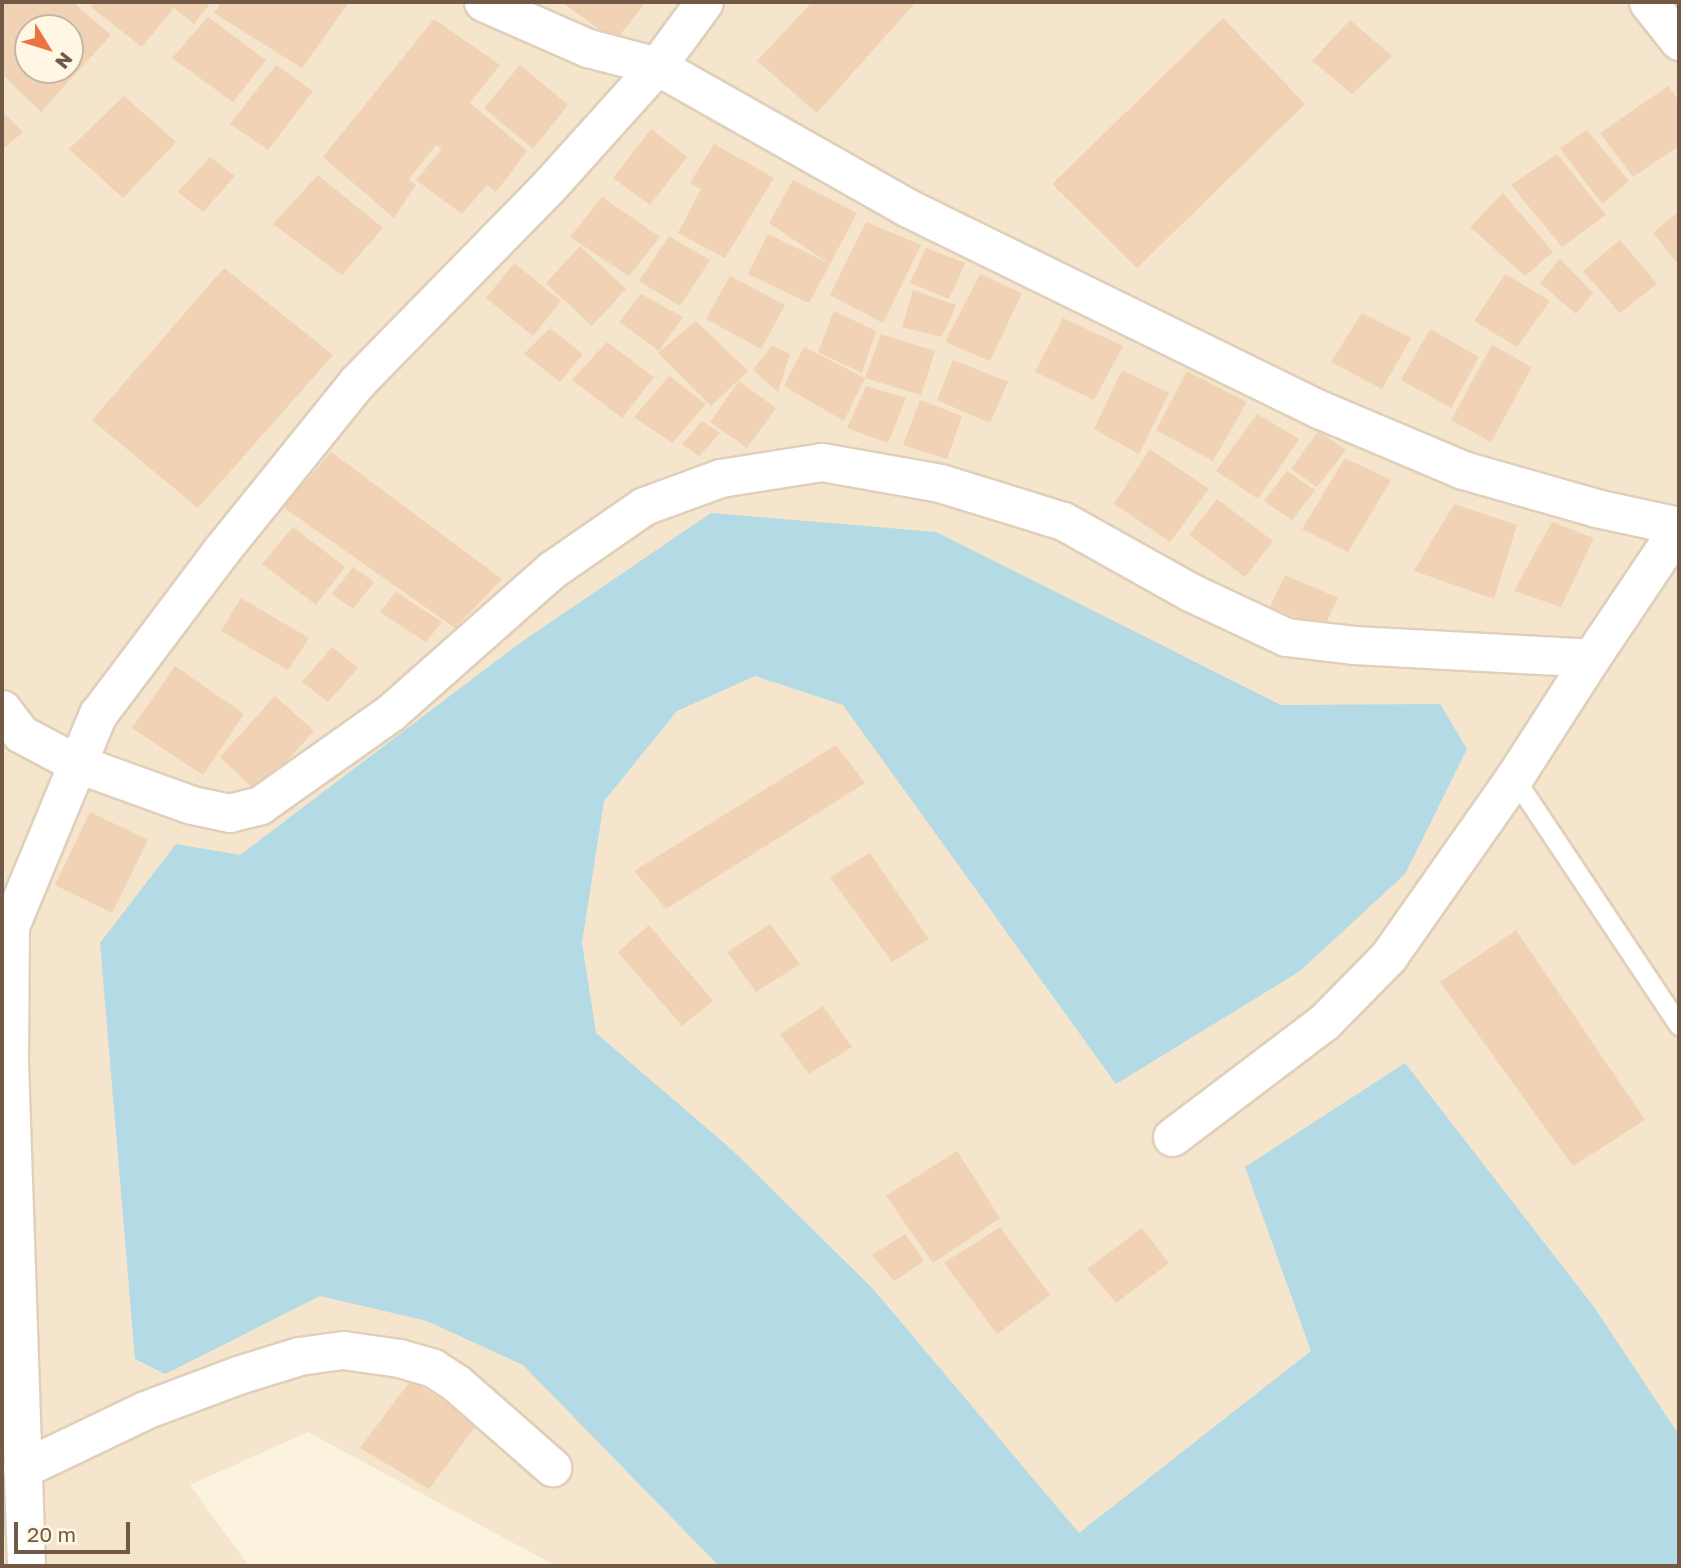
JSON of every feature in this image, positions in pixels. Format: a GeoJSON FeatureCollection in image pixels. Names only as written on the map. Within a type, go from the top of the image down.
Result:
{"type":"FeatureCollection","features":[{"type":"Feature","properties":{"kind":"street"},"geometry":{"type":"LineString","coordinates":[[483,2],[588,48],[657,66],[906,206],[1321,410],[1463,470],[1596,508],[1679,527],[1591,657],[1514,778],[1388,957],[1323,1023],[1172,1137]]}},
{"type":"Feature","properties":{"kind":"street"},"geometry":{"type":"LineString","coordinates":[[26,1566],[6,954],[10,926],[98,714],[220,552],[358,382],[548,187],[657,66],[704,2]]}},
{"type":"Feature","properties":{"kind":"street"},"geometry":{"type":"LineString","coordinates":[[1648,2],[1679,41]]}},
{"type":"Feature","properties":{"kind":"street"},"geometry":{"type":"LineString","coordinates":[[2,709],[20,734],[78,764],[192,806],[229,813],[260,805],[390,713],[553,569],[644,506],[720,478],[822,462],[940,483],[1063,521],[1190,592],[1286,637],[1354,645],[1591,657]]}},
{"type":"Feature","properties":{"kind":"street"},"geometry":{"type":"LineString","coordinates":[[22,1469],[145,1410],[238,1375],[299,1356],[343,1350],[399,1358],[433,1368],[456,1384],[552,1467]]}},
{"type":"Feature","properties":{"kind":"lane"},"geometry":{"type":"LineString","coordinates":[[1514,778],[1679,1025]]}},
{"type":"Feature","properties":{"kind":"shaded area"},"geometry":{"type":"Polygon","coordinates":[[[2,2],[1679,2],[1679,1566],[556,1566],[308,1432],[190,1485],[249,1566],[2,1566],[2,2]]]}},
{"type":"Feature","properties":{"kind":"water"},"geometry":{"type":"Polygon","coordinates":[[[711,513],[936,532],[1281,705],[1440,704],[1467,749],[1405,874],[1300,971],[1116,1084],[843,705],[755,676],[677,711],[604,801],[582,943],[596,1033],[732,1150],[873,1289],[1079,1533],[1311,1351],[1245,1167],[1405,1063],[1594,1307],[1679,1435],[1679,1566],[719,1566],[523,1365],[427,1321],[320,1296],[165,1374],[135,1359],[100,943],[176,844],[240,855],[520,643],[711,513]]]}},
{"type":"Feature","properties":{"kind":"building"},"geometry":{"type":"Polygon","coordinates":[[[7,2],[73,2],[111,35],[84,65],[84,14],[14,14],[14,84],[66,84],[41,112],[2,74],[2,7],[7,2]]]}},
{"type":"Feature","properties":{"kind":"building"},"geometry":{"type":"Polygon","coordinates":[[[95,2],[211,2],[194,24],[174,8],[142,47],[91,7],[95,2]]]}},
{"type":"Feature","properties":{"kind":"building"},"geometry":{"type":"Polygon","coordinates":[[[222,2],[349,2],[302,68],[214,13],[222,2]]]}},
{"type":"Feature","properties":{"kind":"building"},"geometry":{"type":"Polygon","coordinates":[[[562,2],[646,2],[615,41],[562,2]]]}},
{"type":"Feature","properties":{"kind":"building"},"geometry":{"type":"Polygon","coordinates":[[[812,2],[916,2],[817,113],[757,61],[812,2]]]}},
{"type":"Feature","properties":{"kind":"building"},"geometry":{"type":"Polygon","coordinates":[[[208,17],[266,60],[233,102],[172,58],[208,17]]]}},
{"type":"Feature","properties":{"kind":"building"},"geometry":{"type":"Polygon","coordinates":[[[1223,18],[1305,104],[1137,268],[1052,184],[1223,18]]]}},
{"type":"Feature","properties":{"kind":"building"},"geometry":{"type":"Polygon","coordinates":[[[434,19],[500,65],[470,103],[527,151],[496,192],[487,185],[462,214],[416,180],[442,149],[436,145],[409,179],[416,185],[394,218],[323,157],[434,19]]]}},
{"type":"Feature","properties":{"kind":"building"},"geometry":{"type":"Polygon","coordinates":[[[1350,20],[1392,56],[1352,94],[1312,61],[1350,20]]]}},
{"type":"Feature","properties":{"kind":"building"},"geometry":{"type":"Polygon","coordinates":[[[276,65],[313,91],[268,150],[230,124],[276,65]]]}},
{"type":"Feature","properties":{"kind":"building"},"geometry":{"type":"Polygon","coordinates":[[[520,65],[568,105],[533,149],[484,108],[520,65]]]}},
{"type":"Feature","properties":{"kind":"building"},"geometry":{"type":"Polygon","coordinates":[[[1668,86],[1679,100],[1679,146],[1633,177],[1600,133],[1668,86]]]}},
{"type":"Feature","properties":{"kind":"building"},"geometry":{"type":"Polygon","coordinates":[[[124,96],[176,142],[123,198],[69,149],[124,96]]]}},
{"type":"Feature","properties":{"kind":"building"},"geometry":{"type":"Polygon","coordinates":[[[2,111],[23,132],[2,150],[2,111]]]}},
{"type":"Feature","properties":{"kind":"building"},"geometry":{"type":"Polygon","coordinates":[[[651,129],[687,157],[650,205],[613,178],[651,129]]]}},
{"type":"Feature","properties":{"kind":"building"},"geometry":{"type":"Polygon","coordinates":[[[1587,130],[1629,181],[1602,204],[1560,148],[1587,130]]]}},
{"type":"Feature","properties":{"kind":"building"},"geometry":{"type":"Polygon","coordinates":[[[714,144],[774,178],[725,258],[678,233],[701,189],[690,183],[714,144]]]}},
{"type":"Feature","properties":{"kind":"building"},"geometry":{"type":"Polygon","coordinates":[[[1557,154],[1606,215],[1562,247],[1511,185],[1557,154]]]}},
{"type":"Feature","properties":{"kind":"building"},"geometry":{"type":"Polygon","coordinates":[[[210,157],[235,176],[203,212],[178,192],[210,157]]]}},
{"type":"Feature","properties":{"kind":"building"},"geometry":{"type":"Polygon","coordinates":[[[318,175],[383,228],[342,275],[273,224],[318,175]]]}},
{"type":"Feature","properties":{"kind":"building"},"geometry":{"type":"Polygon","coordinates":[[[793,180],[857,213],[830,264],[769,223],[793,180]]]}},
{"type":"Feature","properties":{"kind":"building"},"geometry":{"type":"Polygon","coordinates":[[[1503,193],[1553,252],[1525,276],[1470,227],[1503,193]]]}},
{"type":"Feature","properties":{"kind":"building"},"geometry":{"type":"Polygon","coordinates":[[[602,197],[660,237],[629,276],[570,237],[602,197]]]}},
{"type":"Feature","properties":{"kind":"building"},"geometry":{"type":"Polygon","coordinates":[[[1679,211],[1679,265],[1653,233],[1679,211]]]}},
{"type":"Feature","properties":{"kind":"building"},"geometry":{"type":"Polygon","coordinates":[[[866,222],[921,245],[883,323],[830,295],[866,222]]]}},
{"type":"Feature","properties":{"kind":"building"},"geometry":{"type":"Polygon","coordinates":[[[768,234],[830,264],[809,303],[748,274],[768,234]]]}},
{"type":"Feature","properties":{"kind":"building"},"geometry":{"type":"Polygon","coordinates":[[[669,236],[710,260],[680,306],[639,281],[669,236]]]}},
{"type":"Feature","properties":{"kind":"building"},"geometry":{"type":"Polygon","coordinates":[[[1620,240],[1657,284],[1620,313],[1583,271],[1620,240]]]}},
{"type":"Feature","properties":{"kind":"building"},"geometry":{"type":"Polygon","coordinates":[[[580,246],[626,289],[592,326],[546,283],[580,246]]]}},
{"type":"Feature","properties":{"kind":"building"},"geometry":{"type":"Polygon","coordinates":[[[926,248],[965,263],[949,299],[910,283],[926,248]]]}},
{"type":"Feature","properties":{"kind":"building"},"geometry":{"type":"Polygon","coordinates":[[[1560,259],[1593,293],[1576,314],[1540,283],[1560,259]]]}},
{"type":"Feature","properties":{"kind":"building"},"geometry":{"type":"Polygon","coordinates":[[[514,263],[561,301],[533,336],[486,298],[514,263]]]}},
{"type":"Feature","properties":{"kind":"building"},"geometry":{"type":"Polygon","coordinates":[[[224,268],[333,355],[198,508],[92,420],[224,268]]]}},
{"type":"Feature","properties":{"kind":"building"},"geometry":{"type":"Polygon","coordinates":[[[980,274],[1022,293],[990,361],[945,342],[980,274]]]}},
{"type":"Feature","properties":{"kind":"building"},"geometry":{"type":"Polygon","coordinates":[[[1505,274],[1550,301],[1517,347],[1474,321],[1505,274]]]}},
{"type":"Feature","properties":{"kind":"building"},"geometry":{"type":"Polygon","coordinates":[[[730,276],[785,305],[761,349],[706,319],[730,276]]]}},
{"type":"Feature","properties":{"kind":"building"},"geometry":{"type":"Polygon","coordinates":[[[913,290],[956,305],[942,337],[902,327],[913,290]]]}},
{"type":"Feature","properties":{"kind":"building"},"geometry":{"type":"Polygon","coordinates":[[[641,294],[683,317],[659,351],[619,322],[641,294]]]}},
{"type":"Feature","properties":{"kind":"building"},"geometry":{"type":"Polygon","coordinates":[[[834,311],[876,331],[862,373],[818,352],[834,311]]]}},
{"type":"Feature","properties":{"kind":"building"},"geometry":{"type":"Polygon","coordinates":[[[1362,313],[1411,338],[1382,389],[1331,362],[1362,313]]]}},
{"type":"Feature","properties":{"kind":"building"},"geometry":{"type":"Polygon","coordinates":[[[1063,318],[1123,346],[1094,400],[1035,372],[1063,318]]]}},
{"type":"Feature","properties":{"kind":"building"},"geometry":{"type":"Polygon","coordinates":[[[696,321],[748,371],[711,406],[658,353],[696,321]]]}},
{"type":"Feature","properties":{"kind":"building"},"geometry":{"type":"Polygon","coordinates":[[[550,328],[583,354],[560,382],[524,354],[550,328]]]}},
{"type":"Feature","properties":{"kind":"building"},"geometry":{"type":"Polygon","coordinates":[[[1430,329],[1479,357],[1451,408],[1401,380],[1430,329]]]}},
{"type":"Feature","properties":{"kind":"building"},"geometry":{"type":"Polygon","coordinates":[[[881,334],[935,351],[921,395],[865,378],[881,334]]]}},
{"type":"Feature","properties":{"kind":"building"},"geometry":{"type":"Polygon","coordinates":[[[607,342],[654,377],[622,418],[572,380],[607,342]]]}},
{"type":"Feature","properties":{"kind":"building"},"geometry":{"type":"Polygon","coordinates":[[[772,345],[790,354],[778,392],[753,370],[772,345]]]}},
{"type":"Feature","properties":{"kind":"building"},"geometry":{"type":"Polygon","coordinates":[[[1492,345],[1532,367],[1491,442],[1451,420],[1492,345]]]}},
{"type":"Feature","properties":{"kind":"building"},"geometry":{"type":"Polygon","coordinates":[[[804,347],[865,378],[844,421],[784,386],[804,347]]]}},
{"type":"Feature","properties":{"kind":"building"},"geometry":{"type":"Polygon","coordinates":[[[953,360],[1008,382],[990,423],[937,400],[953,360]]]}},
{"type":"Feature","properties":{"kind":"building"},"geometry":{"type":"Polygon","coordinates":[[[1122,370],[1169,393],[1139,454],[1094,429],[1122,370]]]}},
{"type":"Feature","properties":{"kind":"building"},"geometry":{"type":"Polygon","coordinates":[[[1187,371],[1247,402],[1213,461],[1156,430],[1187,371]]]}},
{"type":"Feature","properties":{"kind":"building"},"geometry":{"type":"Polygon","coordinates":[[[669,376],[706,404],[672,443],[634,417],[669,376]]]}},
{"type":"Feature","properties":{"kind":"building"},"geometry":{"type":"Polygon","coordinates":[[[739,381],[776,408],[747,448],[710,422],[739,381]]]}},
{"type":"Feature","properties":{"kind":"building"},"geometry":{"type":"Polygon","coordinates":[[[866,386],[906,398],[888,443],[847,428],[866,386]]]}},
{"type":"Feature","properties":{"kind":"building"},"geometry":{"type":"Polygon","coordinates":[[[920,400],[962,416],[947,459],[903,445],[920,400]]]}},
{"type":"Feature","properties":{"kind":"building"},"geometry":{"type":"Polygon","coordinates":[[[1257,414],[1299,439],[1258,499],[1216,471],[1257,414]]]}},
{"type":"Feature","properties":{"kind":"building"},"geometry":{"type":"Polygon","coordinates":[[[702,421],[720,433],[699,456],[682,444],[702,421]]]}},
{"type":"Feature","properties":{"kind":"building"},"geometry":{"type":"Polygon","coordinates":[[[1318,431],[1346,450],[1317,487],[1291,469],[1318,431]]]}},
{"type":"Feature","properties":{"kind":"building"},"geometry":{"type":"Polygon","coordinates":[[[1150,449],[1209,489],[1170,542],[1114,504],[1150,449]]]}},
{"type":"Feature","properties":{"kind":"building"},"geometry":{"type":"Polygon","coordinates":[[[331,452],[502,579],[455,628],[283,507],[331,452]]]}},
{"type":"Feature","properties":{"kind":"building"},"geometry":{"type":"Polygon","coordinates":[[[1345,458],[1391,480],[1348,552],[1302,529],[1345,458]]]}},
{"type":"Feature","properties":{"kind":"building"},"geometry":{"type":"Polygon","coordinates":[[[1287,471],[1315,490],[1292,520],[1264,501],[1287,471]]]}},
{"type":"Feature","properties":{"kind":"building"},"geometry":{"type":"Polygon","coordinates":[[[1217,499],[1273,541],[1245,577],[1189,535],[1217,499]]]}},
{"type":"Feature","properties":{"kind":"building"},"geometry":{"type":"Polygon","coordinates":[[[1454,504],[1517,525],[1494,599],[1414,571],[1454,504]]]}},
{"type":"Feature","properties":{"kind":"building"},"geometry":{"type":"Polygon","coordinates":[[[1552,522],[1594,538],[1561,607],[1514,591],[1552,522]]]}},
{"type":"Feature","properties":{"kind":"building"},"geometry":{"type":"Polygon","coordinates":[[[293,527],[345,567],[316,605],[262,564],[293,527]]]}},
{"type":"Feature","properties":{"kind":"building"},"geometry":{"type":"Polygon","coordinates":[[[353,567],[374,582],[353,609],[332,594],[353,567]]]}},
{"type":"Feature","properties":{"kind":"building"},"geometry":{"type":"Polygon","coordinates":[[[1285,575],[1338,598],[1323,629],[1270,607],[1285,575]]]}},
{"type":"Feature","properties":{"kind":"building"},"geometry":{"type":"Polygon","coordinates":[[[396,592],[442,622],[426,642],[380,612],[396,592]]]}},
{"type":"Feature","properties":{"kind":"building"},"geometry":{"type":"Polygon","coordinates":[[[241,598],[309,638],[288,670],[221,631],[241,598]]]}},
{"type":"Feature","properties":{"kind":"building"},"geometry":{"type":"Polygon","coordinates":[[[332,647],[358,668],[328,702],[302,682],[332,647]]]}},
{"type":"Feature","properties":{"kind":"building"},"geometry":{"type":"Polygon","coordinates":[[[175,666],[244,714],[203,775],[132,728],[175,666]]]}},
{"type":"Feature","properties":{"kind":"building"},"geometry":{"type":"Polygon","coordinates":[[[275,696],[314,731],[258,793],[220,757],[275,696]]]}},
{"type":"Feature","properties":{"kind":"building"},"geometry":{"type":"Polygon","coordinates":[[[836,745],[865,783],[666,909],[634,871],[836,745]]]}},
{"type":"Feature","properties":{"kind":"building"},"geometry":{"type":"Polygon","coordinates":[[[90,812],[148,840],[112,913],[55,885],[90,812]]]}},
{"type":"Feature","properties":{"kind":"building"},"geometry":{"type":"Polygon","coordinates":[[[870,853],[929,939],[892,962],[830,877],[870,853]]]}},
{"type":"Feature","properties":{"kind":"building"},"geometry":{"type":"Polygon","coordinates":[[[770,924],[800,964],[756,992],[727,952],[770,924]]]}},
{"type":"Feature","properties":{"kind":"building"},"geometry":{"type":"Polygon","coordinates":[[[649,925],[713,1001],[682,1026],[618,952],[649,925]]]}},
{"type":"Feature","properties":{"kind":"building"},"geometry":{"type":"Polygon","coordinates":[[[1516,930],[1645,1120],[1573,1166],[1440,982],[1516,930]]]}},
{"type":"Feature","properties":{"kind":"building"},"geometry":{"type":"Polygon","coordinates":[[[823,1006],[852,1047],[809,1074],[780,1034],[823,1006]]]}},
{"type":"Feature","properties":{"kind":"building"},"geometry":{"type":"Polygon","coordinates":[[[957,1151],[1000,1218],[933,1263],[886,1196],[957,1151]]]}},
{"type":"Feature","properties":{"kind":"building"},"geometry":{"type":"Polygon","coordinates":[[[1000,1227],[1050,1295],[997,1334],[944,1263],[1000,1227]]]}},
{"type":"Feature","properties":{"kind":"building"},"geometry":{"type":"Polygon","coordinates":[[[1142,1228],[1169,1263],[1116,1303],[1087,1269],[1142,1228]]]}},
{"type":"Feature","properties":{"kind":"building"},"geometry":{"type":"Polygon","coordinates":[[[905,1234],[924,1261],[894,1281],[872,1255],[905,1234]]]}},
{"type":"Feature","properties":{"kind":"building"},"geometry":{"type":"Polygon","coordinates":[[[411,1380],[478,1423],[429,1489],[360,1448],[411,1380]]]}}]}
